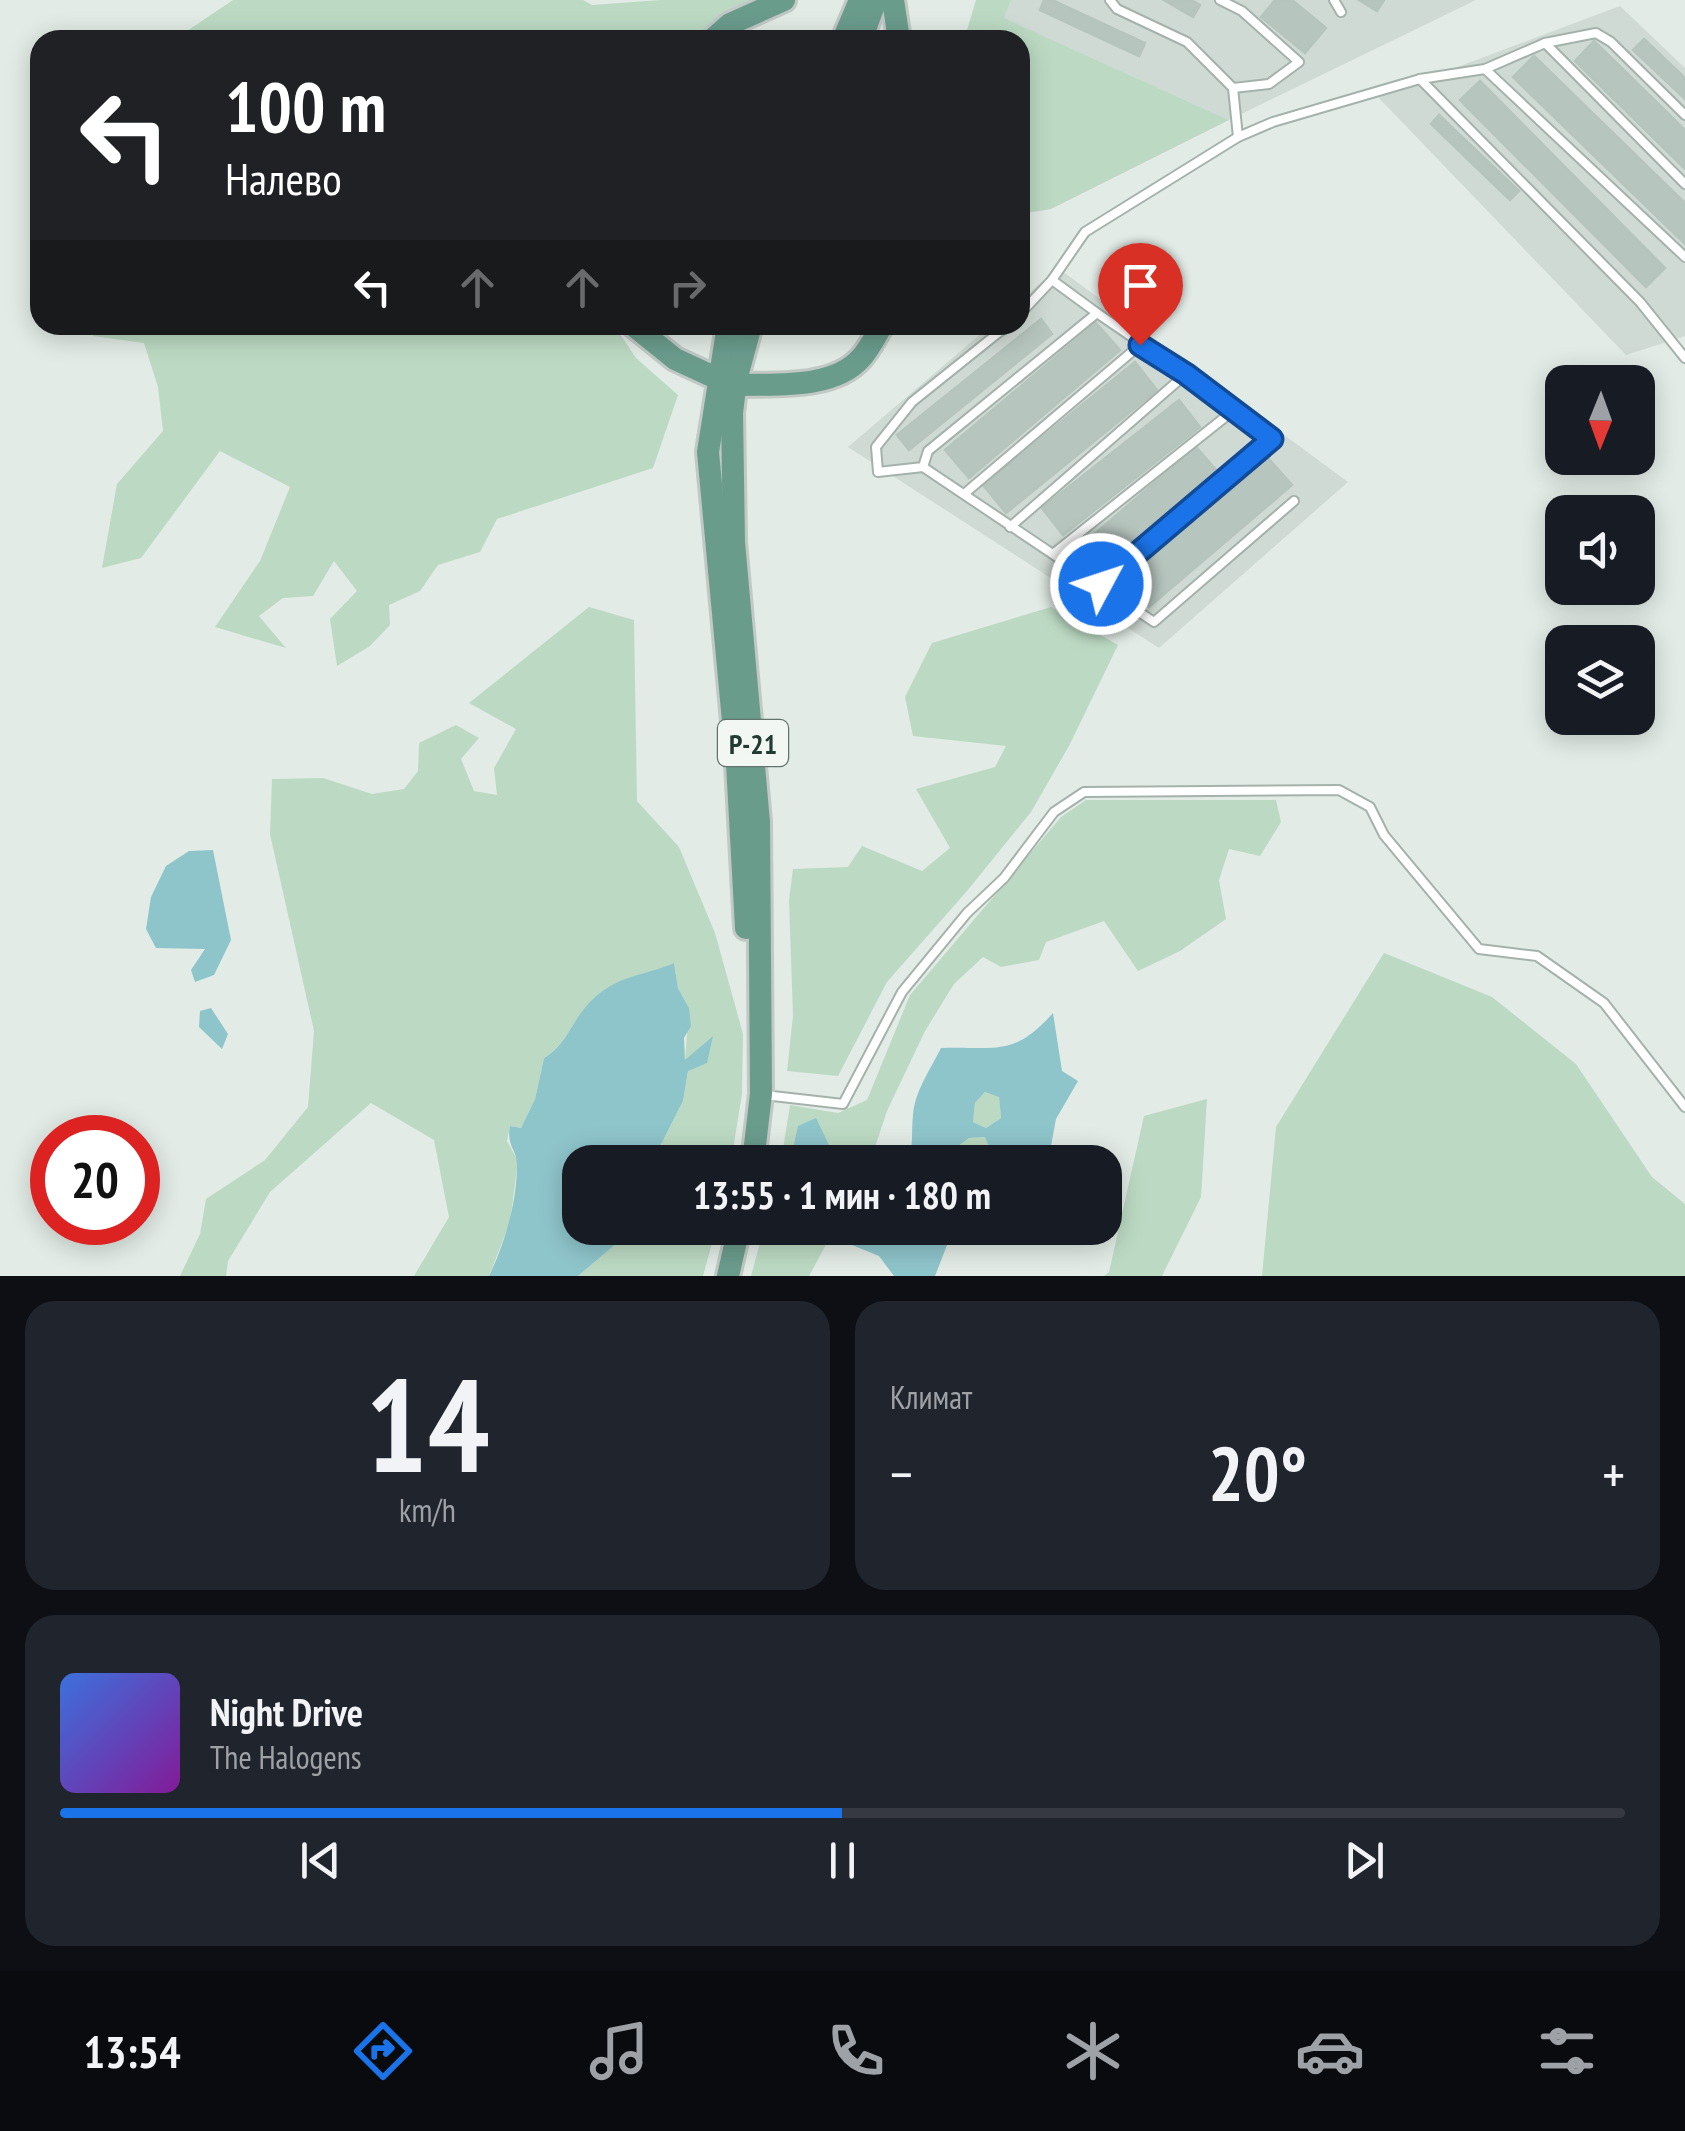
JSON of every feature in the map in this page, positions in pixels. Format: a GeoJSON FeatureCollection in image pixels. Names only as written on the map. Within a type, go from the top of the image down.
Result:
{"type":"FeatureCollection","features":[{"type":"Feature","properties":{"kind":"main road"},"geometry":{"type":"LineString","coordinates":[[723,30],[784,0]]}},
{"type":"Feature","properties":{"kind":"main road"},"geometry":{"type":"LineString","coordinates":[[847,30],[860,0]]}},
{"type":"Feature","properties":{"kind":"main road"},"geometry":{"type":"LineString","coordinates":[[865,30],[876,0]]}},
{"type":"Feature","properties":{"kind":"main road"},"geometry":{"type":"LineString","coordinates":[[893,0],[898,30]]}},
{"type":"Feature","properties":{"kind":"main road"},"geometry":{"type":"LineString","coordinates":[[646,335],[675,358],[714,377]]}},
{"type":"Feature","properties":{"kind":"main road"},"geometry":{"type":"LineString","coordinates":[[726,335],[708,452],[737,764],[754,1145]]}},
{"type":"Feature","properties":{"kind":"main road","name":"Р-21"},"geometry":{"type":"LineString","coordinates":[[748,335],[732,413],[734,542],[758,803],[761,1094],[755,1145]]}},
{"type":"Feature","properties":{"kind":"main road"},"geometry":{"type":"LineString","coordinates":[[740,385],[829,377],[858,362],[876,335]]}},
{"type":"Feature","properties":{"kind":"main road"},"geometry":{"type":"LineString","coordinates":[[728,1276],[735,1245]]}},
{"type":"Feature","properties":{"kind":"lane"},"geometry":{"type":"LineString","coordinates":[[1110,0],[1117,9],[1187,42],[1233,88],[1238,137]]}},
{"type":"Feature","properties":{"kind":"lane"},"geometry":{"type":"LineString","coordinates":[[1220,0],[1242,11],[1299,62],[1269,84],[1233,88]]}},
{"type":"Feature","properties":{"kind":"lane"},"geometry":{"type":"LineString","coordinates":[[1334,0],[1340,12]]}},
{"type":"Feature","properties":{"kind":"lane"},"geometry":{"type":"LineString","coordinates":[[1030,303],[1052,280],[1085,232],[1238,137],[1273,122],[1420,80],[1485,69],[1545,43],[1596,33],[1612,42],[1685,115]]}},
{"type":"Feature","properties":{"kind":"lane"},"geometry":{"type":"LineString","coordinates":[[1545,43],[1685,184]]}},
{"type":"Feature","properties":{"kind":"lane"},"geometry":{"type":"LineString","coordinates":[[1485,69],[1685,258]]}},
{"type":"Feature","properties":{"kind":"lane"},"geometry":{"type":"LineString","coordinates":[[1420,80],[1640,302],[1685,358]]}},
{"type":"Feature","properties":{"kind":"lane"},"geometry":{"type":"LineString","coordinates":[[1052,280],[1272,439],[1101,584]]}},
{"type":"Feature","properties":{"kind":"lane"},"geometry":{"type":"LineString","coordinates":[[924,467],[928,451],[1097,314]]}},
{"type":"Feature","properties":{"kind":"lane"},"geometry":{"type":"LineString","coordinates":[[996,335],[912,402],[876,448],[878,472],[924,467],[1154,622],[1294,501]]}},
{"type":"Feature","properties":{"kind":"lane"},"geometry":{"type":"LineString","coordinates":[[964,494],[1140,345]]}},
{"type":"Feature","properties":{"kind":"lane"},"geometry":{"type":"LineString","coordinates":[[1010,526],[1186,374]]}},
{"type":"Feature","properties":{"kind":"lane"},"geometry":{"type":"LineString","coordinates":[[1053,554],[1234,410]]}},
{"type":"Feature","properties":{"kind":"lane"},"geometry":{"type":"LineString","coordinates":[[761,1094],[843,1104],[902,992],[968,913],[1004,878],[1054,812],[1084,792],[1339,790],[1370,807],[1384,834],[1479,949],[1537,956],[1604,1004],[1685,1107]]}},
{"type":"Feature","properties":{"kind":"shaded area"},"geometry":{"type":"Polygon","coordinates":[[[1011,0],[1476,0],[1229,120],[1003,18],[1011,0]]]}},
{"type":"Feature","properties":{"kind":"shaded area"},"geometry":{"type":"Polygon","coordinates":[[[1620,6],[1685,68],[1685,336],[1626,355],[1378,97],[1620,6]]]}},
{"type":"Feature","properties":{"kind":"shaded area"},"geometry":{"type":"Polygon","coordinates":[[[1058,268],[1348,482],[1159,648],[848,447],[979,335],[1030,335],[1030,292],[1058,268]]]}},
{"type":"Feature","properties":{"kind":"green space"},"geometry":{"type":"Polygon","coordinates":[[[233,0],[583,0],[592,5],[754,0],[710,30],[188,30],[233,0]]]}},
{"type":"Feature","properties":{"kind":"green space"},"geometry":{"type":"Polygon","coordinates":[[[976,0],[1011,0],[1004,18],[1229,120],[1051,209],[1030,212],[1030,30],[967,30],[976,0]]]}},
{"type":"Feature","properties":{"kind":"green space"},"geometry":{"type":"Polygon","coordinates":[[[621,335],[636,358],[678,395],[653,468],[497,519],[480,552],[438,565],[420,591],[389,605],[390,625],[370,646],[337,666],[330,619],[357,591],[334,561],[313,596],[283,598],[259,616],[286,648],[215,627],[260,561],[290,487],[220,451],[141,558],[102,568],[117,484],[163,431],[158,387],[144,343],[93,336],[621,335]]]}},
{"type":"Feature","properties":{"kind":"green space"},"geometry":{"type":"Polygon","coordinates":[[[589,607],[634,620],[637,801],[679,847],[715,933],[743,1034],[742,1094],[734,1145],[661,1145],[683,1101],[688,1071],[711,1038],[685,1061],[689,1008],[678,988],[674,963],[619,982],[599,994],[544,1058],[535,1099],[521,1128],[510,1126],[507,1141],[518,1161],[510,1222],[489,1276],[414,1276],[449,1217],[434,1140],[371,1103],[270,1192],[228,1261],[226,1276],[180,1276],[200,1234],[206,1199],[265,1160],[308,1107],[314,1031],[270,834],[272,779],[323,778],[372,794],[404,789],[418,771],[419,743],[456,725],[479,738],[461,759],[474,791],[497,795],[494,768],[516,729],[469,703],[589,607]]]}},
{"type":"Feature","properties":{"kind":"green space"},"geometry":{"type":"Polygon","coordinates":[[[1051,607],[1118,645],[1069,746],[1031,812],[887,982],[838,1076],[787,1071],[793,1016],[789,900],[793,869],[848,867],[862,846],[922,871],[950,848],[916,789],[995,767],[1006,746],[913,736],[905,697],[932,643],[1051,607]]]}},
{"type":"Feature","properties":{"kind":"green space"},"geometry":{"type":"Polygon","coordinates":[[[1086,800],[1276,800],[1281,822],[1260,856],[1229,849],[1219,880],[1226,919],[1180,951],[1138,971],[1104,921],[1046,942],[1039,960],[1001,967],[983,957],[954,984],[925,1031],[887,1111],[876,1145],[784,1145],[790,1105],[838,1113],[867,1100],[910,995],[1061,817],[1086,800]]]}},
{"type":"Feature","properties":{"kind":"green space"},"geometry":{"type":"Polygon","coordinates":[[[1384,953],[1492,997],[1576,1064],[1652,1177],[1685,1204],[1685,1276],[1262,1276],[1276,1127],[1384,953]]]}},
{"type":"Feature","properties":{"kind":"green space"},"geometry":{"type":"Polygon","coordinates":[[[985,1092],[999,1096],[1001,1118],[986,1128],[973,1122],[975,1103],[985,1092]]]}},
{"type":"Feature","properties":{"kind":"green space"},"geometry":{"type":"Polygon","coordinates":[[[1207,1099],[1201,1197],[1162,1276],[1104,1276],[1109,1272],[1115,1245],[1122,1245],[1122,1214],[1144,1116],[1207,1099]]]}},
{"type":"Feature","properties":{"kind":"green space"},"geometry":{"type":"Polygon","coordinates":[[[986,1137],[989,1145],[960,1145],[969,1138],[986,1137]]]}},
{"type":"Feature","properties":{"kind":"green space"},"geometry":{"type":"Polygon","coordinates":[[[615,1245],[711,1245],[703,1276],[578,1276],[615,1245]]]}},
{"type":"Feature","properties":{"kind":"green space"},"geometry":{"type":"Polygon","coordinates":[[[759,1245],[826,1245],[809,1276],[751,1276],[759,1245]]]}},
{"type":"Feature","properties":{"kind":"water"},"geometry":{"type":"Polygon","coordinates":[[[213,850],[231,940],[214,975],[195,982],[191,970],[205,949],[156,948],[146,929],[151,897],[166,866],[189,851],[213,850]]]}},
{"type":"Feature","properties":{"kind":"water"},"geometry":{"type":"Polygon","coordinates":[[[674,963],[678,988],[689,1008],[691,1026],[684,1038],[685,1060],[713,1036],[707,1063],[688,1071],[683,1101],[661,1145],[562,1145],[562,1245],[615,1245],[578,1276],[489,1276],[505,1236],[515,1193],[517,1165],[509,1138],[510,1126],[521,1128],[535,1099],[544,1058],[558,1046],[583,1010],[619,981],[674,963]]]}},
{"type":"Feature","properties":{"kind":"water"},"geometry":{"type":"Polygon","coordinates":[[[211,1008],[228,1034],[222,1049],[199,1027],[200,1011],[211,1008]]]}},
{"type":"Feature","properties":{"kind":"water"},"geometry":{"type":"Polygon","coordinates":[[[1053,1013],[1062,1071],[1078,1081],[1056,1119],[1051,1145],[988,1145],[985,1137],[969,1138],[960,1145],[911,1145],[917,1098],[941,1048],[1003,1047],[1026,1037],[1053,1013]],[[985,1092],[975,1103],[973,1122],[986,1128],[1001,1118],[999,1097],[985,1092]]]}},
{"type":"Feature","properties":{"kind":"water"},"geometry":{"type":"Polygon","coordinates":[[[816,1118],[829,1145],[794,1145],[798,1126],[816,1118]]]}},
{"type":"Feature","properties":{"kind":"water"},"geometry":{"type":"Polygon","coordinates":[[[852,1245],[947,1245],[935,1276],[894,1276],[879,1256],[852,1245]]]}},
{"type":"Feature","properties":{"kind":"building"},"geometry":{"type":"Polygon","coordinates":[[[1044,0],[1052,0],[1145,43],[1139,56],[1040,10],[1044,0]]]}},
{"type":"Feature","properties":{"kind":"building"},"geometry":{"type":"Polygon","coordinates":[[[1164,0],[1191,0],[1200,5],[1193,17],[1164,0]]]}},
{"type":"Feature","properties":{"kind":"building"},"geometry":{"type":"Polygon","coordinates":[[[1275,0],[1292,0],[1326,28],[1305,53],[1261,17],[1275,0]]]}},
{"type":"Feature","properties":{"kind":"building"},"geometry":{"type":"Polygon","coordinates":[[[1359,0],[1384,0],[1377,11],[1359,0]]]}},
{"type":"Feature","properties":{"kind":"building"},"geometry":{"type":"Polygon","coordinates":[[[1644,39],[1685,78],[1685,99],[1633,50],[1644,39]]]}},
{"type":"Feature","properties":{"kind":"building"},"geometry":{"type":"Polygon","coordinates":[[[1594,41],[1685,130],[1685,169],[1575,61],[1594,41]]]}},
{"type":"Feature","properties":{"kind":"building"},"geometry":{"type":"Polygon","coordinates":[[[1534,56],[1685,203],[1685,244],[1513,77],[1534,56]]]}},
{"type":"Feature","properties":{"kind":"building"},"geometry":{"type":"Polygon","coordinates":[[[1480,81],[1665,268],[1646,287],[1460,100],[1480,81]]]}},
{"type":"Feature","properties":{"kind":"building"},"geometry":{"type":"Polygon","coordinates":[[[1439,115],[1519,191],[1510,200],[1431,124],[1439,115]]]}},
{"type":"Feature","properties":{"kind":"building"},"geometry":{"type":"Polygon","coordinates":[[[1041,319],[1052,334],[909,450],[897,435],[1021,335],[1030,335],[1030,328],[1041,319]]]}},
{"type":"Feature","properties":{"kind":"building"},"geometry":{"type":"Polygon","coordinates":[[[1096,323],[1120,350],[969,478],[945,450],[1096,323]]]}},
{"type":"Feature","properties":{"kind":"building"},"geometry":{"type":"Polygon","coordinates":[[[1135,362],[1157,390],[1006,513],[983,485],[1135,362]]]}},
{"type":"Feature","properties":{"kind":"building"},"geometry":{"type":"Polygon","coordinates":[[[1179,400],[1200,427],[1063,535],[1042,508],[1179,400]]]}},
{"type":"Feature","properties":{"kind":"building"},"geometry":{"type":"Polygon","coordinates":[[[1196,447],[1218,472],[1106,567],[1084,543],[1196,447]]]}},
{"type":"Feature","properties":{"kind":"building"},"geometry":{"type":"Polygon","coordinates":[[[1267,457],[1292,485],[1149,607],[1125,580],[1267,457]]]}},
{"type":"Feature","properties":{"kind":"route"},"geometry":{"type":"LineString","coordinates":[[1101,584],[1272,439],[1186,374],[1140,345]]}}]}
